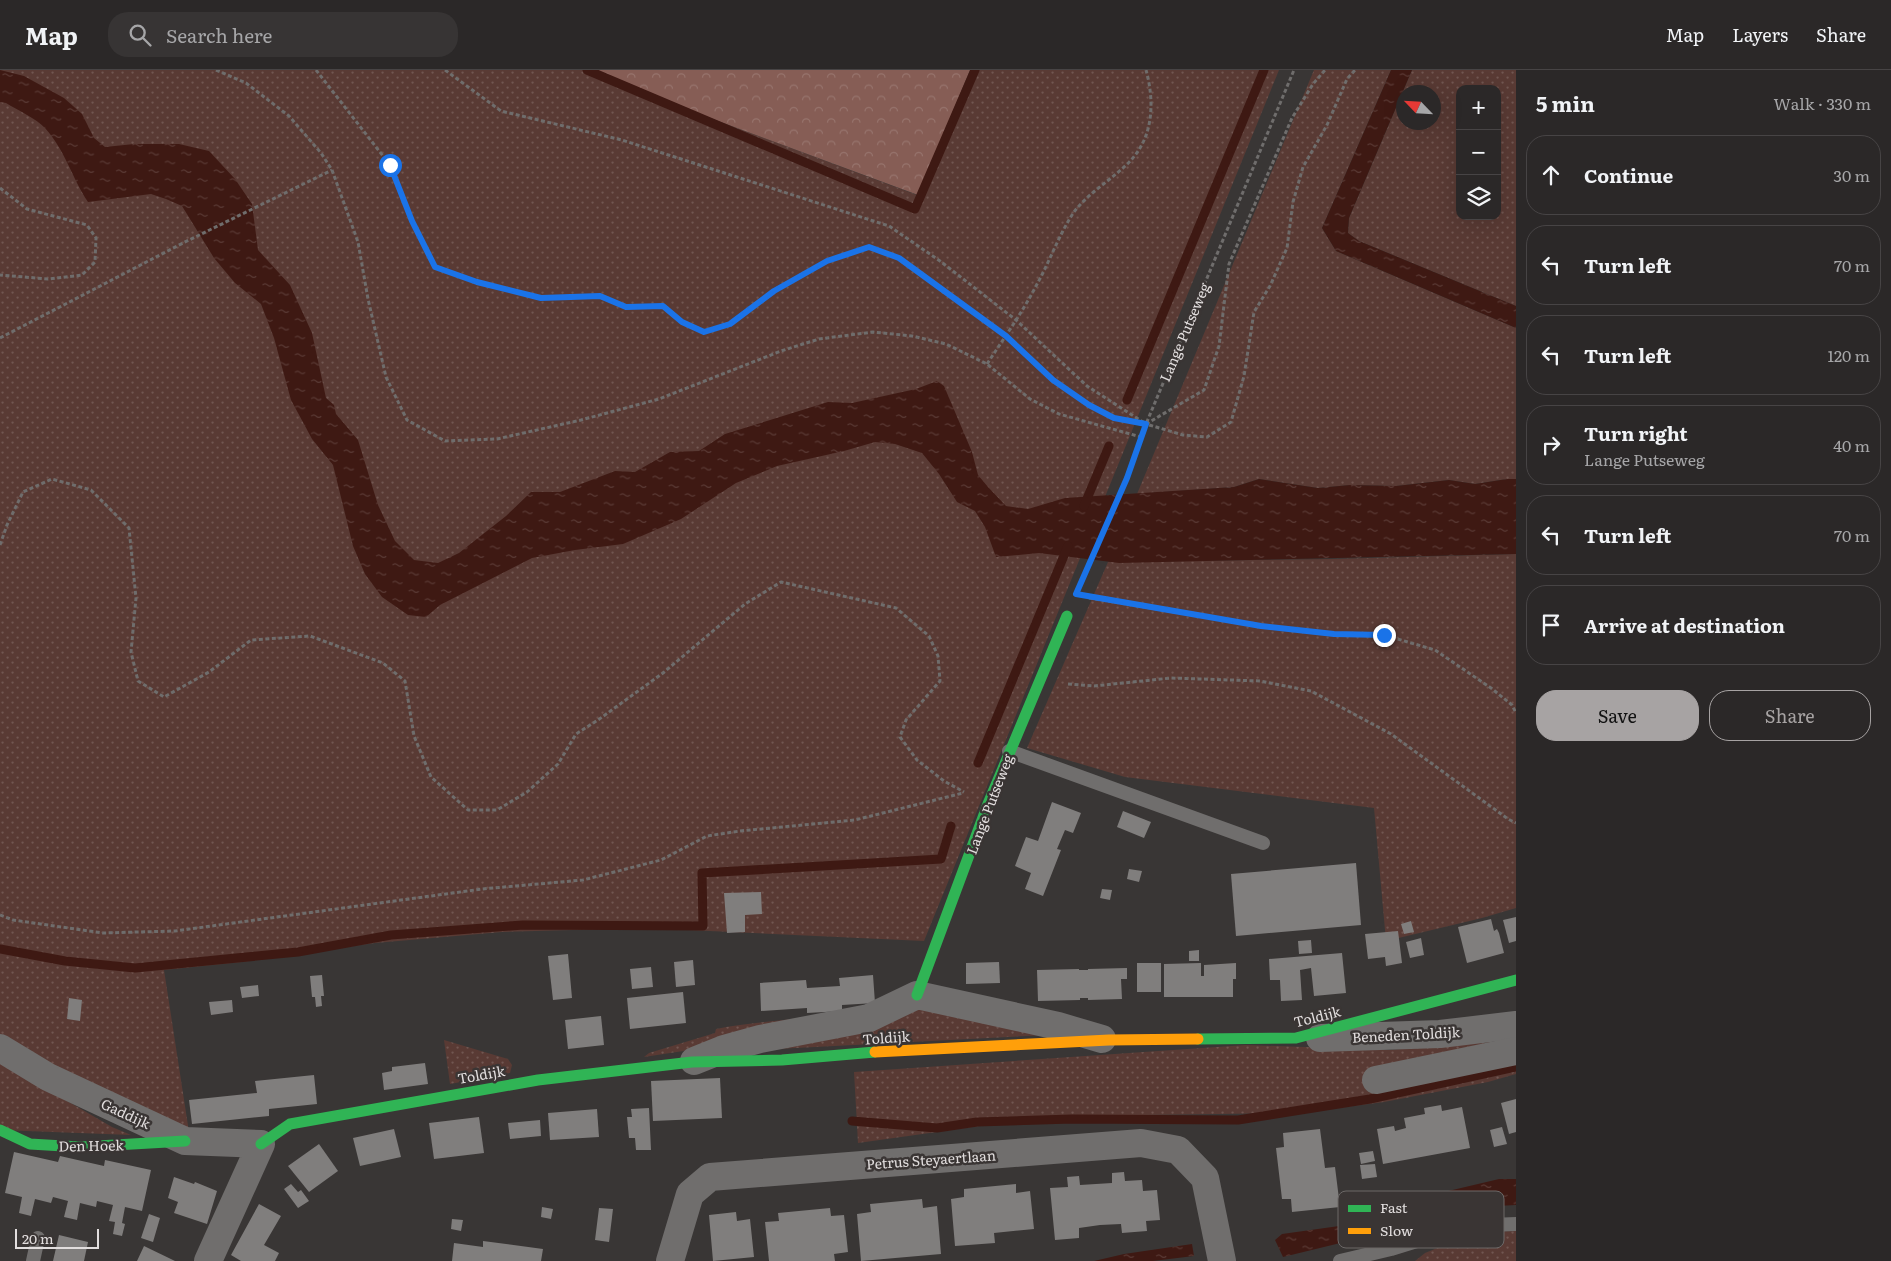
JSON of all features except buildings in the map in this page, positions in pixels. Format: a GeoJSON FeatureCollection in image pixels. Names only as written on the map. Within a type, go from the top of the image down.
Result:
{"type":"FeatureCollection","features":[{"type":"Feature","properties":{"kind":"street","name":"Lange Putseweg"},"geometry":{"type":"LineString","coordinates":[[917,995],[1009,751],[1067,616]]}},
{"type":"Feature","properties":{"kind":"street","name":"Toldijk"},"geometry":{"type":"LineString","coordinates":[[261,1144],[290,1124],[538,1080],[692,1062],[782,1060],[880,1052],[1108,1040],[1296,1038],[1516,980]]}},
{"type":"Feature","properties":{"kind":"street"},"geometry":{"type":"LineString","coordinates":[[692,1062],[724,1048],[760,1039],[869,1018],[917,995],[1058,1026],[1108,1040]]}},
{"type":"Feature","properties":{"kind":"street","name":"Beneden Toldijk"},"geometry":{"type":"LineString","coordinates":[[1296,1038],[1440,1034],[1516,1025]]}},
{"type":"Feature","properties":{"kind":"street","name":"Gaddijk"},"geometry":{"type":"LineString","coordinates":[[0,1048],[48,1077],[184,1141],[261,1144]]}},
{"type":"Feature","properties":{"kind":"street"},"geometry":{"type":"LineString","coordinates":[[1376,1080],[1516,1051]]}},
{"type":"Feature","properties":{"kind":"street","name":"Den Hoek"},"geometry":{"type":"LineString","coordinates":[[0,1130],[30,1144],[80,1147],[184,1141]]}},
{"type":"Feature","properties":{"kind":"street","name":"Petrus Steyaertlaan"},"geometry":{"type":"LineString","coordinates":[[670,1261],[690,1194],[710,1176],[1141,1143],[1178,1150],[1206,1178],[1222,1261]]}},
{"type":"Feature","properties":{"kind":"street"},"geometry":{"type":"LineString","coordinates":[[208,1261],[261,1144]]}},
{"type":"Feature","properties":{"kind":"lane"},"geometry":{"type":"LineString","coordinates":[[1009,751],[1263,843]]}},
{"type":"Feature","properties":{"kind":"lane"},"geometry":{"type":"LineString","coordinates":[[33,1261],[38,1238]]}},
{"type":"Feature","properties":{"kind":"lane"},"geometry":{"type":"LineString","coordinates":[[1340,1261],[1393,1248]]}},
{"type":"Feature","properties":{"kind":"path"},"geometry":{"type":"LineString","coordinates":[[216,70],[246,83],[289,116],[321,153],[332,170],[358,242],[368,299],[386,377],[407,420],[445,441],[497,439],[659,400],[781,351],[819,339],[872,332],[912,336],[946,344],[987,364],[1030,398],[1059,414],[1141,437]]}},
{"type":"Feature","properties":{"kind":"path"},"geometry":{"type":"LineString","coordinates":[[316,70],[390,165],[412,221],[435,267],[477,282],[541,298],[600,296],[626,307],[663,306],[682,322],[704,332],[730,324],[774,291],[827,261],[869,247],[899,258],[1006,336],[1053,380],[1089,405],[1114,418],[1146,424],[1183,435],[1207,437],[1231,422],[1244,376],[1254,312],[1270,286],[1287,248],[1293,202],[1303,167],[1327,125],[1347,79],[1356,70]]}},
{"type":"Feature","properties":{"kind":"path"},"geometry":{"type":"LineString","coordinates":[[445,70],[501,111],[622,140],[889,226],[940,261],[1016,320],[1087,386],[1146,424]]}},
{"type":"Feature","properties":{"kind":"path"},"geometry":{"type":"LineString","coordinates":[[987,364],[1036,286],[1072,214],[1140,149],[1151,124],[1146,70]]}},
{"type":"Feature","properties":{"kind":"path","name":"Lange Putseweg"},"geometry":{"type":"LineString","coordinates":[[1294,70],[1146,424],[1127,478],[1084,580],[1076,594],[1261,626],[1334,634],[1384,635],[1435,650],[1491,688],[1512,705],[1516,713]]}},
{"type":"Feature","properties":{"kind":"path"},"geometry":{"type":"LineString","coordinates":[[1146,424],[1204,390],[1218,346],[1229,264],[1292,118],[1313,84],[1325,70]]}},
{"type":"Feature","properties":{"kind":"path"},"geometry":{"type":"LineString","coordinates":[[0,338],[183,243],[332,170]]}},
{"type":"Feature","properties":{"kind":"path"},"geometry":{"type":"LineString","coordinates":[[0,188],[27,209],[87,225],[96,238],[95,262],[82,275],[48,279],[0,275]]}},
{"type":"Feature","properties":{"kind":"path"},"geometry":{"type":"LineString","coordinates":[[0,545],[7,525],[23,492],[52,479],[91,490],[129,528],[136,598],[130,652],[138,681],[164,697],[209,672],[251,640],[310,636],[383,663],[405,681],[414,736],[431,777],[468,810],[497,810],[527,792],[558,764],[576,734],[663,673],[745,604],[781,582],[896,608],[929,636],[938,656],[940,681],[906,720],[900,737],[917,760],[944,781],[966,793],[855,820],[707,836],[661,860],[583,880],[482,889],[175,931],[103,933],[13,920],[0,915]]}},
{"type":"Feature","properties":{"kind":"path"},"geometry":{"type":"LineString","coordinates":[[1040,680],[1094,686],[1171,678],[1250,680],[1310,691],[1391,734],[1516,823]]}},
{"type":"Feature","properties":{"kind":"shaded area"},"geometry":{"type":"Polygon","coordinates":[[[0,70],[590,70],[675,105],[917,195],[970,70],[1279,70],[924,941],[645,928],[502,932],[375,943],[242,962],[164,970],[189,1132],[0,1042],[0,70]]]}},
{"type":"Feature","properties":{"kind":"shaded area"},"geometry":{"type":"Polygon","coordinates":[[[1314,70],[1391,70],[1322,228],[1336,251],[1516,328],[1516,479],[1475,484],[1449,480],[1396,486],[1350,485],[1318,488],[1259,479],[1234,487],[1137,494],[1314,70]]]}},
{"type":"Feature","properties":{"kind":"shaded area"},"geometry":{"type":"Polygon","coordinates":[[[1412,70],[1516,70],[1516,306],[1359,241],[1348,233],[1349,218],[1396,108],[1396,130],[1441,130],[1441,85],[1406,85],[1412,70]]]}},
{"type":"Feature","properties":{"kind":"shaded area"},"geometry":{"type":"Polygon","coordinates":[[[1516,554],[1516,908],[1386,941],[1374,808],[1125,777],[1027,748],[1108,562],[1516,554]]]}},
{"type":"Feature","properties":{"kind":"shaded area"},"geometry":{"type":"Polygon","coordinates":[[[918,1006],[1067,1034],[736,1051],[918,1006]]]}},
{"type":"Feature","properties":{"kind":"shaded area"},"geometry":{"type":"Polygon","coordinates":[[[809,1017],[703,1048],[644,1057],[649,1053],[715,1033],[716,1029],[809,1017]]]}},
{"type":"Feature","properties":{"kind":"shaded area"},"geometry":{"type":"Polygon","coordinates":[[[444,1040],[508,1059],[512,1065],[510,1073],[450,1084],[444,1040]]]}},
{"type":"Feature","properties":{"kind":"shaded area"},"geometry":{"type":"Polygon","coordinates":[[[1516,1040],[1516,1074],[1488,1082],[1384,1102],[1300,1113],[1073,1116],[994,1124],[858,1143],[854,1072],[1246,1045],[1389,1050],[1516,1040]]]}},
{"type":"Feature","properties":{"kind":"shaded area"},"geometry":{"type":"Polygon","coordinates":[[[0,1062],[112,1127],[131,1135],[0,1130],[0,1062]]]}},
{"type":"Feature","properties":{"kind":"shaded area"},"geometry":{"type":"Polygon","coordinates":[[[1504,1231],[1516,1231],[1516,1261],[1415,1261],[1425,1253],[1437,1248],[1504,1248],[1504,1231]]]}},
{"type":"Feature","properties":{"kind":"green space"},"geometry":{"type":"Polygon","coordinates":[[[590,70],[970,70],[918,195],[675,105],[590,70]]]}},
{"type":"Feature","properties":{"kind":"water"},"geometry":{"type":"Polygon","coordinates":[[[0,70],[24,76],[64,98],[82,114],[94,138],[105,147],[134,144],[179,144],[209,151],[235,179],[252,204],[258,250],[290,285],[312,333],[326,398],[334,405],[336,414],[358,440],[378,505],[395,541],[414,560],[438,563],[459,553],[506,516],[531,492],[560,492],[615,471],[635,472],[670,452],[699,451],[725,434],[828,402],[852,403],[916,389],[937,381],[944,386],[972,452],[978,475],[1006,506],[1028,509],[1065,498],[1234,487],[1259,479],[1318,488],[1350,485],[1396,486],[1449,480],[1475,484],[1516,479],[1516,554],[1119,563],[1039,553],[996,557],[985,527],[975,511],[957,502],[939,474],[922,453],[895,444],[875,442],[777,466],[736,483],[681,519],[623,544],[532,558],[440,605],[426,617],[408,615],[382,597],[365,574],[353,546],[333,465],[312,439],[291,400],[274,338],[261,304],[235,283],[214,258],[182,206],[151,194],[88,202],[58,145],[45,128],[27,115],[6,103],[0,102],[0,70]]]}},
{"type":"Feature","properties":{"kind":"water"},"geometry":{"type":"Polygon","coordinates":[[[1391,70],[1412,70],[1406,85],[1396,85],[1396,108],[1349,218],[1348,233],[1359,241],[1516,306],[1516,328],[1336,251],[1322,228],[1391,70]]]}},
{"type":"Feature","properties":{"kind":"water"},"geometry":{"type":"Polygon","coordinates":[[[1499,1179],[1516,1179],[1516,1205],[1504,1206],[1504,1191],[1448,1191],[1499,1179]]]}},
{"type":"Feature","properties":{"kind":"water"},"geometry":{"type":"Polygon","coordinates":[[[1338,1226],[1338,1244],[1283,1257],[1275,1240],[1282,1234],[1338,1226]]]}},
{"type":"Feature","properties":{"kind":"water"},"geometry":{"type":"Polygon","coordinates":[[[1192,1244],[1194,1256],[1153,1261],[1094,1261],[1124,1254],[1192,1244]]]}},
{"type":"Feature","properties":{"kind":"waterway"},"geometry":{"type":"LineString","coordinates":[[587,70],[915,209],[975,70]]}},
{"type":"Feature","properties":{"kind":"waterway"},"geometry":{"type":"LineString","coordinates":[[1127,400],[1264,70]]}},
{"type":"Feature","properties":{"kind":"waterway"},"geometry":{"type":"LineString","coordinates":[[1084,506],[1109,446]]}},
{"type":"Feature","properties":{"kind":"waterway"},"geometry":{"type":"LineString","coordinates":[[978,763],[1068,546]]}},
{"type":"Feature","properties":{"kind":"waterway"},"geometry":{"type":"LineString","coordinates":[[0,949],[65,961],[135,968],[298,952],[391,935],[523,925],[703,926],[702,873],[941,859],[951,826]]}},
{"type":"Feature","properties":{"kind":"waterway"},"geometry":{"type":"LineString","coordinates":[[852,1121],[937,1128],[977,1122],[1072,1119],[1238,1120],[1370,1099],[1516,1067]]}},
{"type":"Feature","properties":{"kind":"traffic: fast"},"geometry":{"type":"LineString","coordinates":[[917,995],[988,804],[1067,616]]}},
{"type":"Feature","properties":{"kind":"traffic: fast"},"geometry":{"type":"LineString","coordinates":[[1198,1039],[1296,1038],[1516,980]]}},
{"type":"Feature","properties":{"kind":"traffic: fast"},"geometry":{"type":"LineString","coordinates":[[261,1144],[290,1124],[538,1080],[692,1062],[782,1060],[875,1052]]}},
{"type":"Feature","properties":{"kind":"traffic: fast"},"geometry":{"type":"LineString","coordinates":[[0,1130],[30,1144],[80,1147],[185,1141]]}},
{"type":"Feature","properties":{"kind":"traffic: slow"},"geometry":{"type":"LineString","coordinates":[[875,1052],[1109,1040],[1198,1039]]}},
{"type":"Feature","properties":{"kind":"route"},"geometry":{"type":"LineString","coordinates":[[390,165],[412,221],[435,267],[477,282],[541,298],[600,296],[626,307],[663,306],[682,322],[704,332],[730,324],[774,291],[827,261],[869,247],[899,258],[1006,336],[1053,380],[1089,405],[1114,418],[1146,424],[1127,478],[1084,580],[1076,594],[1092,599],[1261,626],[1334,634],[1384,635]]}}]}
